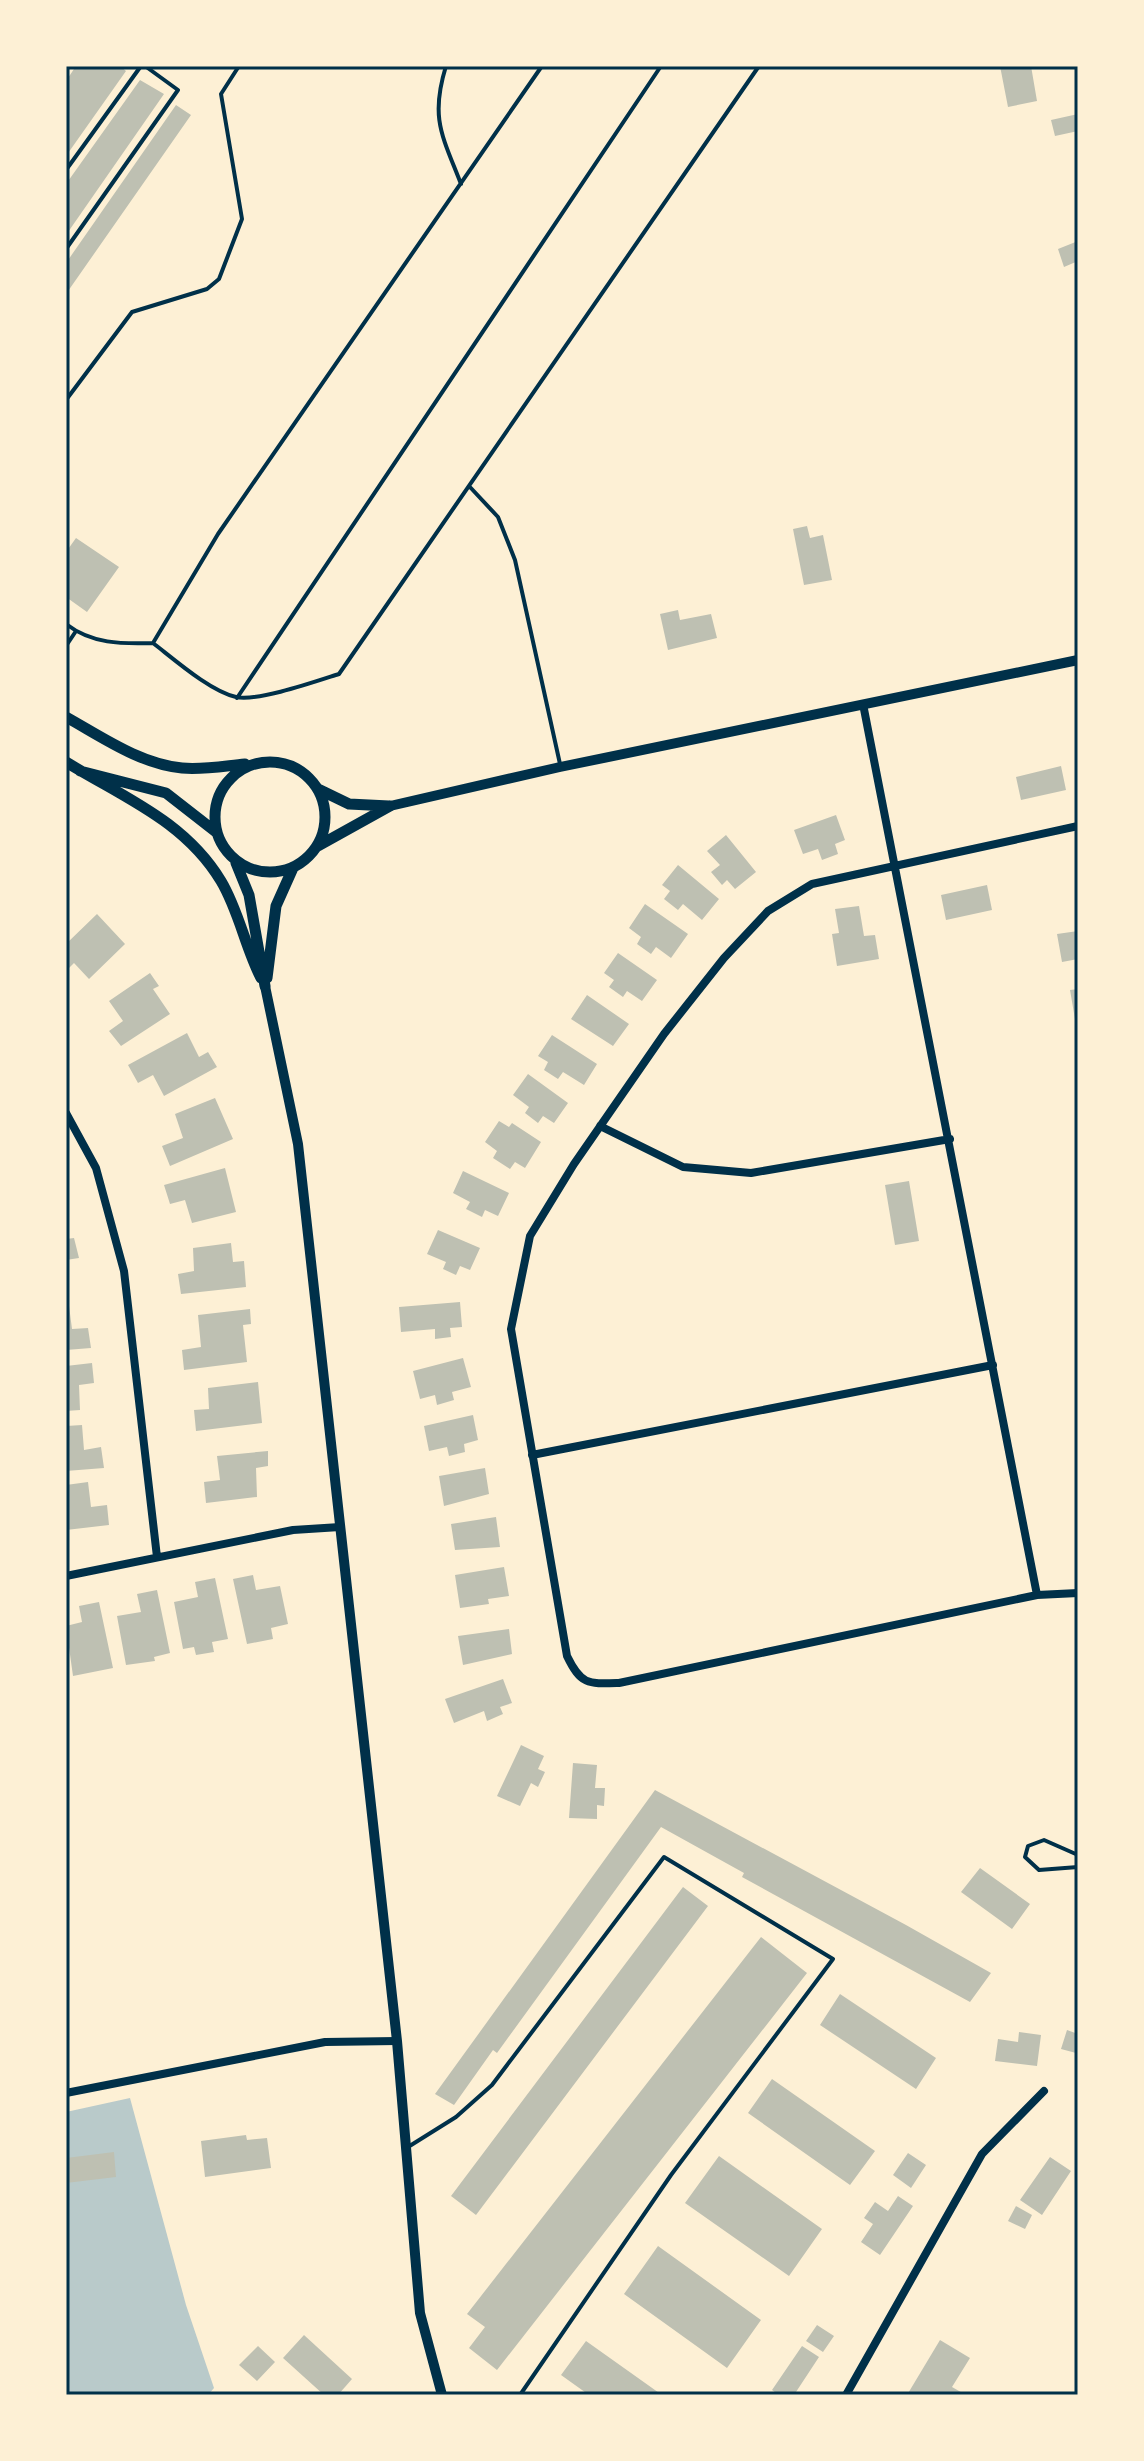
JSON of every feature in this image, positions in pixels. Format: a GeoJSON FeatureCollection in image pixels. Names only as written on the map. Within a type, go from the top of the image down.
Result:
{"type":"FeatureCollection","features":[{"type":"Feature","properties":{"kind":"main road"},"geometry":{"type":"LineString","coordinates":[[66,717],[128,751],[161,764],[201,769],[258,763],[287,764],[307,776],[317,789],[325,818],[319,845]]}},
{"type":"Feature","properties":{"kind":"main road"},"geometry":{"type":"LineString","coordinates":[[66,762],[168,820],[197,848],[230,900],[251,960],[265,986]]}},
{"type":"Feature","properties":{"kind":"main road"},"geometry":{"type":"LineString","coordinates":[[216,832],[215,809],[224,786],[241,770],[258,763]]}},
{"type":"Feature","properties":{"kind":"main road"},"geometry":{"type":"LineString","coordinates":[[80,771],[166,793],[216,832],[240,869],[249,895],[265,986]]}},
{"type":"Feature","properties":{"kind":"main road"},"geometry":{"type":"LineString","coordinates":[[317,789],[349,804],[390,806]]}},
{"type":"Feature","properties":{"kind":"main road"},"geometry":{"type":"LineString","coordinates":[[265,986],[272,954],[276,906],[293,868],[319,845],[390,806]]}},
{"type":"Feature","properties":{"kind":"main road"},"geometry":{"type":"LineString","coordinates":[[232,858],[261,872],[293,868]]}},
{"type":"Feature","properties":{"kind":"street"},"geometry":{"type":"LineString","coordinates":[[390,806],[560,767],[1078,660]]}},
{"type":"Feature","properties":{"kind":"street"},"geometry":{"type":"LineString","coordinates":[[863,704],[1037,1595]]}},
{"type":"Feature","properties":{"kind":"street"},"geometry":{"type":"LineString","coordinates":[[1078,826],[812,884],[768,911],[715,969],[600,1126],[530,1236],[511,1329],[567,1656],[577,1676],[592,1684],[619,1683],[1037,1595],[1078,1593]]}},
{"type":"Feature","properties":{"kind":"street"},"geometry":{"type":"LineString","coordinates":[[265,986],[298,1144],[397,2041],[420,2313],[442,2395]]}},
{"type":"Feature","properties":{"kind":"street"},"geometry":{"type":"LineString","coordinates":[[66,1113],[96,1168],[124,1271],[157,1557]]}},
{"type":"Feature","properties":{"kind":"street"},"geometry":{"type":"LineString","coordinates":[[600,1126],[683,1167],[751,1173],[950,1139]]}},
{"type":"Feature","properties":{"kind":"street"},"geometry":{"type":"LineString","coordinates":[[532,1455],[993,1365]]}},
{"type":"Feature","properties":{"kind":"street"},"geometry":{"type":"LineString","coordinates":[[66,1576],[293,1530],[340,1527]]}},
{"type":"Feature","properties":{"kind":"street"},"geometry":{"type":"LineString","coordinates":[[66,2093],[325,2042],[397,2041]]}},
{"type":"Feature","properties":{"kind":"street"},"geometry":{"type":"LineString","coordinates":[[846,2395],[982,2154],[1044,2091]]}},
{"type":"Feature","properties":{"kind":"lane"},"geometry":{"type":"LineString","coordinates":[[66,170],[143,66],[178,90],[66,249]]}},
{"type":"Feature","properties":{"kind":"lane"},"geometry":{"type":"LineString","coordinates":[[66,400],[132,312],[207,289],[219,279],[242,219],[221,94],[239,66]]}},
{"type":"Feature","properties":{"kind":"lane"},"geometry":{"type":"LineString","coordinates":[[446,66],[437,97],[438,123],[461,184]]}},
{"type":"Feature","properties":{"kind":"lane"},"geometry":{"type":"LineString","coordinates":[[153,643],[218,534],[542,66]]}},
{"type":"Feature","properties":{"kind":"lane"},"geometry":{"type":"LineString","coordinates":[[237,698],[661,66]]}},
{"type":"Feature","properties":{"kind":"lane"},"geometry":{"type":"LineString","coordinates":[[66,624],[111,644],[153,643],[191,672],[237,698],[281,691],[339,674],[759,66]]}},
{"type":"Feature","properties":{"kind":"lane"},"geometry":{"type":"LineString","coordinates":[[469,486],[498,517],[515,560],[560,767]]}},
{"type":"Feature","properties":{"kind":"lane"},"geometry":{"type":"LineString","coordinates":[[66,646],[76,631]]}},
{"type":"Feature","properties":{"kind":"lane"},"geometry":{"type":"LineString","coordinates":[[1078,1855],[1044,1840],[1028,1846],[1025,1857],[1039,1870],[1078,1867]]}},
{"type":"Feature","properties":{"kind":"lane"},"geometry":{"type":"LineString","coordinates":[[406,2148],[456,2117],[492,2085],[664,1857],[833,1959],[671,2175],[520,2395]]}},
{"type":"Feature","properties":{"kind":"shaded area"},"geometry":{"type":"Polygon","coordinates":[[[130,2098],[186,2305],[214,2388],[208,2395],[66,2395],[66,2112],[130,2098]]]}},
{"type":"Feature","properties":{"kind":"building"},"geometry":{"type":"Polygon","coordinates":[[[76,66],[120,66],[126,71],[66,156],[66,81],[76,66]]]}},
{"type":"Feature","properties":{"kind":"building"},"geometry":{"type":"Polygon","coordinates":[[[1000,66],[1031,66],[1037,101],[1008,107],[1000,66]]]}},
{"type":"Feature","properties":{"kind":"building"},"geometry":{"type":"Polygon","coordinates":[[[140,80],[164,94],[66,235],[66,184],[140,80]]]}},
{"type":"Feature","properties":{"kind":"building"},"geometry":{"type":"Polygon","coordinates":[[[176,105],[191,115],[66,294],[66,263],[176,105]]]}},
{"type":"Feature","properties":{"kind":"building"},"geometry":{"type":"Polygon","coordinates":[[[1078,114],[1078,131],[1055,136],[1051,120],[1078,114]]]}},
{"type":"Feature","properties":{"kind":"building"},"geometry":{"type":"Polygon","coordinates":[[[1078,241],[1078,261],[1064,267],[1058,249],[1078,241]]]}},
{"type":"Feature","properties":{"kind":"building"},"geometry":{"type":"Polygon","coordinates":[[[807,526],[810,538],[823,535],[832,580],[804,585],[793,529],[807,526]]]}},
{"type":"Feature","properties":{"kind":"building"},"geometry":{"type":"Polygon","coordinates":[[[76,538],[119,567],[87,612],[66,597],[66,552],[76,538]]]}},
{"type":"Feature","properties":{"kind":"building"},"geometry":{"type":"Polygon","coordinates":[[[678,610],[680,620],[711,614],[717,638],[668,650],[660,614],[678,610]]]}},
{"type":"Feature","properties":{"kind":"building"},"geometry":{"type":"Polygon","coordinates":[[[1061,766],[1066,790],[1021,800],[1016,777],[1061,766]]]}},
{"type":"Feature","properties":{"kind":"building"},"geometry":{"type":"Polygon","coordinates":[[[836,815],[845,840],[835,844],[838,854],[822,860],[818,849],[803,854],[794,830],[836,815]]]}},
{"type":"Feature","properties":{"kind":"building"},"geometry":{"type":"Polygon","coordinates":[[[726,835],[756,872],[735,889],[727,880],[722,885],[711,872],[720,865],[707,851],[726,835]]]}},
{"type":"Feature","properties":{"kind":"building"},"geometry":{"type":"Polygon","coordinates":[[[678,865],[719,899],[702,920],[683,904],[678,910],[664,899],[670,891],[662,885],[678,865]]]}},
{"type":"Feature","properties":{"kind":"building"},"geometry":{"type":"Polygon","coordinates":[[[987,885],[992,910],[946,920],[941,895],[987,885]]]}},
{"type":"Feature","properties":{"kind":"building"},"geometry":{"type":"Polygon","coordinates":[[[645,904],[688,934],[671,958],[656,947],[651,954],[637,944],[641,937],[629,928],[645,904]]]}},
{"type":"Feature","properties":{"kind":"building"},"geometry":{"type":"Polygon","coordinates":[[[859,906],[864,936],[875,935],[879,959],[837,966],[832,934],[839,933],[835,909],[859,906]]]}},
{"type":"Feature","properties":{"kind":"building"},"geometry":{"type":"Polygon","coordinates":[[[97,914],[125,944],[89,979],[74,963],[66,971],[66,944],[97,914]]]}},
{"type":"Feature","properties":{"kind":"building"},"geometry":{"type":"Polygon","coordinates":[[[1078,931],[1078,959],[1062,962],[1057,934],[1078,931]]]}},
{"type":"Feature","properties":{"kind":"building"},"geometry":{"type":"Polygon","coordinates":[[[618,953],[657,980],[642,1001],[627,991],[623,997],[609,987],[614,980],[604,973],[618,953]]]}},
{"type":"Feature","properties":{"kind":"building"},"geometry":{"type":"Polygon","coordinates":[[[150,973],[159,986],[153,989],[170,1014],[121,1046],[109,1031],[123,1021],[109,1001],[150,973]]]}},
{"type":"Feature","properties":{"kind":"building"},"geometry":{"type":"Polygon","coordinates":[[[1078,989],[1078,1019],[1075,1019],[1070,990],[1078,989]]]}},
{"type":"Feature","properties":{"kind":"building"},"geometry":{"type":"Polygon","coordinates":[[[587,995],[629,1024],[613,1046],[571,1019],[587,995]]]}},
{"type":"Feature","properties":{"kind":"building"},"geometry":{"type":"Polygon","coordinates":[[[187,1033],[199,1057],[208,1052],[217,1067],[164,1096],[153,1075],[138,1083],[128,1065],[187,1033]]]}},
{"type":"Feature","properties":{"kind":"building"},"geometry":{"type":"Polygon","coordinates":[[[552,1035],[597,1064],[584,1085],[563,1072],[558,1079],[544,1070],[548,1062],[538,1056],[552,1035]]]}},
{"type":"Feature","properties":{"kind":"building"},"geometry":{"type":"Polygon","coordinates":[[[528,1074],[568,1103],[554,1123],[543,1116],[538,1123],[525,1113],[529,1107],[513,1095],[528,1074]]]}},
{"type":"Feature","properties":{"kind":"building"},"geometry":{"type":"Polygon","coordinates":[[[215,1098],[233,1139],[170,1166],[162,1146],[183,1138],[175,1114],[215,1098]]]}},
{"type":"Feature","properties":{"kind":"building"},"geometry":{"type":"Polygon","coordinates":[[[499,1121],[509,1127],[512,1123],[541,1142],[525,1168],[515,1162],[510,1169],[493,1158],[497,1151],[485,1142],[499,1121]]]}},
{"type":"Feature","properties":{"kind":"building"},"geometry":{"type":"Polygon","coordinates":[[[225,1168],[236,1212],[192,1223],[185,1200],[170,1204],[164,1185],[225,1168]]]}},
{"type":"Feature","properties":{"kind":"building"},"geometry":{"type":"Polygon","coordinates":[[[463,1171],[509,1193],[498,1216],[485,1210],[482,1217],[466,1209],[470,1202],[453,1193],[463,1171]]]}},
{"type":"Feature","properties":{"kind":"building"},"geometry":{"type":"Polygon","coordinates":[[[909,1181],[919,1241],[895,1245],[885,1185],[909,1181]]]}},
{"type":"Feature","properties":{"kind":"building"},"geometry":{"type":"Polygon","coordinates":[[[438,1230],[480,1248],[470,1270],[460,1266],[456,1275],[443,1269],[446,1262],[427,1254],[438,1230]]]}},
{"type":"Feature","properties":{"kind":"building"},"geometry":{"type":"Polygon","coordinates":[[[74,1238],[79,1258],[66,1260],[66,1239],[74,1238]]]}},
{"type":"Feature","properties":{"kind":"building"},"geometry":{"type":"Polygon","coordinates":[[[231,1243],[233,1262],[244,1261],[246,1287],[181,1294],[178,1274],[194,1271],[193,1248],[231,1243]]]}},
{"type":"Feature","properties":{"kind":"building"},"geometry":{"type":"Polygon","coordinates":[[[460,1302],[462,1327],[450,1328],[451,1337],[435,1339],[435,1329],[401,1332],[399,1307],[460,1302]]]}},
{"type":"Feature","properties":{"kind":"building"},"geometry":{"type":"Polygon","coordinates":[[[66,1306],[69,1306],[72,1329],[88,1328],[91,1348],[66,1350],[66,1306]]]}},
{"type":"Feature","properties":{"kind":"building"},"geometry":{"type":"Polygon","coordinates":[[[250,1309],[251,1324],[243,1325],[247,1362],[184,1370],[182,1350],[201,1347],[198,1315],[250,1309]]]}},
{"type":"Feature","properties":{"kind":"building"},"geometry":{"type":"Polygon","coordinates":[[[463,1358],[471,1387],[452,1392],[454,1400],[437,1405],[435,1395],[420,1399],[413,1371],[463,1358]]]}},
{"type":"Feature","properties":{"kind":"building"},"geometry":{"type":"Polygon","coordinates":[[[92,1363],[94,1383],[79,1385],[80,1410],[66,1411],[66,1366],[92,1363]]]}},
{"type":"Feature","properties":{"kind":"building"},"geometry":{"type":"Polygon","coordinates":[[[258,1382],[262,1423],[196,1431],[194,1410],[209,1409],[208,1388],[258,1382]]]}},
{"type":"Feature","properties":{"kind":"building"},"geometry":{"type":"Polygon","coordinates":[[[473,1415],[478,1440],[464,1444],[465,1452],[449,1456],[447,1447],[429,1451],[424,1426],[473,1415]]]}},
{"type":"Feature","properties":{"kind":"building"},"geometry":{"type":"Polygon","coordinates":[[[82,1425],[84,1450],[101,1447],[104,1468],[66,1471],[66,1426],[82,1425]]]}},
{"type":"Feature","properties":{"kind":"building"},"geometry":{"type":"Polygon","coordinates":[[[268,1451],[268,1466],[256,1468],[257,1497],[206,1503],[204,1482],[220,1480],[217,1456],[268,1451]]]}},
{"type":"Feature","properties":{"kind":"building"},"geometry":{"type":"Polygon","coordinates":[[[485,1468],[489,1494],[444,1506],[439,1476],[485,1468]]]}},
{"type":"Feature","properties":{"kind":"building"},"geometry":{"type":"Polygon","coordinates":[[[88,1482],[91,1507],[107,1505],[109,1525],[66,1530],[66,1485],[88,1482]]]}},
{"type":"Feature","properties":{"kind":"building"},"geometry":{"type":"Polygon","coordinates":[[[496,1517],[500,1547],[455,1550],[451,1524],[496,1517]]]}},
{"type":"Feature","properties":{"kind":"building"},"geometry":{"type":"Polygon","coordinates":[[[504,1567],[509,1596],[488,1599],[489,1604],[460,1608],[455,1575],[504,1567]]]}},
{"type":"Feature","properties":{"kind":"building"},"geometry":{"type":"Polygon","coordinates":[[[253,1575],[256,1590],[280,1586],[288,1624],[271,1628],[273,1639],[247,1644],[233,1579],[253,1575]]]}},
{"type":"Feature","properties":{"kind":"building"},"geometry":{"type":"Polygon","coordinates":[[[215,1578],[228,1639],[212,1642],[214,1652],[196,1655],[194,1647],[183,1649],[174,1602],[198,1597],[195,1582],[215,1578]]]}},
{"type":"Feature","properties":{"kind":"building"},"geometry":{"type":"Polygon","coordinates":[[[157,1590],[170,1653],[154,1657],[155,1661],[126,1665],[117,1616],[141,1612],[137,1594],[157,1590]]]}},
{"type":"Feature","properties":{"kind":"building"},"geometry":{"type":"Polygon","coordinates":[[[99,1602],[113,1668],[73,1676],[66,1626],[82,1622],[79,1606],[99,1602]]]}},
{"type":"Feature","properties":{"kind":"building"},"geometry":{"type":"Polygon","coordinates":[[[509,1629],[512,1654],[463,1665],[458,1636],[509,1629]]]}},
{"type":"Feature","properties":{"kind":"building"},"geometry":{"type":"Polygon","coordinates":[[[503,1679],[512,1703],[500,1707],[503,1714],[487,1721],[484,1711],[454,1723],[445,1699],[503,1679]]]}},
{"type":"Feature","properties":{"kind":"building"},"geometry":{"type":"Polygon","coordinates":[[[521,1745],[544,1756],[538,1769],[545,1772],[538,1787],[531,1783],[520,1806],[497,1796],[521,1745]]]}},
{"type":"Feature","properties":{"kind":"building"},"geometry":{"type":"Polygon","coordinates":[[[573,1763],[597,1765],[595,1788],[605,1788],[604,1806],[597,1805],[597,1819],[569,1818],[573,1763]]]}},
{"type":"Feature","properties":{"kind":"building"},"geometry":{"type":"Polygon","coordinates":[[[655,1790],[991,1973],[970,2002],[742,1877],[744,1873],[661,1827],[497,2053],[493,2050],[454,2105],[435,2094],[655,1790]]]}},
{"type":"Feature","properties":{"kind":"building"},"geometry":{"type":"Polygon","coordinates":[[[980,1868],[1030,1904],[1012,1929],[961,1892],[980,1868]]]}},
{"type":"Feature","properties":{"kind":"building"},"geometry":{"type":"Polygon","coordinates":[[[683,1887],[708,1906],[476,2215],[451,2196],[683,1887]]]}},
{"type":"Feature","properties":{"kind":"building"},"geometry":{"type":"Polygon","coordinates":[[[761,1937],[807,1973],[497,2370],[469,2348],[485,2327],[467,2314],[761,1937]]]}},
{"type":"Feature","properties":{"kind":"building"},"geometry":{"type":"Polygon","coordinates":[[[840,1994],[936,2058],[916,2089],[820,2025],[840,1994]]]}},
{"type":"Feature","properties":{"kind":"building"},"geometry":{"type":"Polygon","coordinates":[[[1067,2030],[1078,2034],[1076,2053],[1061,2049],[1067,2030]]]}},
{"type":"Feature","properties":{"kind":"building"},"geometry":{"type":"Polygon","coordinates":[[[1019,2032],[1041,2035],[1037,2066],[995,2061],[998,2039],[1018,2042],[1019,2032]]]}},
{"type":"Feature","properties":{"kind":"building"},"geometry":{"type":"Polygon","coordinates":[[[772,2079],[875,2151],[850,2185],[748,2113],[772,2079]]]}},
{"type":"Feature","properties":{"kind":"building"},"geometry":{"type":"Polygon","coordinates":[[[246,2135],[247,2140],[267,2138],[271,2168],[205,2177],[201,2141],[246,2135]]]}},
{"type":"Feature","properties":{"kind":"building"},"geometry":{"type":"Polygon","coordinates":[[[114,2152],[116,2177],[66,2183],[66,2158],[114,2152]]]}},
{"type":"Feature","properties":{"kind":"building"},"geometry":{"type":"Polygon","coordinates":[[[908,2153],[926,2165],[911,2188],[893,2175],[908,2153]]]}},
{"type":"Feature","properties":{"kind":"building"},"geometry":{"type":"Polygon","coordinates":[[[719,2156],[822,2229],[789,2276],[685,2203],[719,2156]]]}},
{"type":"Feature","properties":{"kind":"building"},"geometry":{"type":"Polygon","coordinates":[[[1050,2157],[1071,2171],[1042,2215],[1020,2200],[1050,2157]]]}},
{"type":"Feature","properties":{"kind":"building"},"geometry":{"type":"Polygon","coordinates":[[[898,2196],[913,2206],[880,2255],[861,2242],[873,2224],[864,2218],[875,2202],[888,2211],[898,2196]]]}},
{"type":"Feature","properties":{"kind":"building"},"geometry":{"type":"Polygon","coordinates":[[[1016,2206],[1032,2215],[1025,2229],[1008,2221],[1016,2206]]]}},
{"type":"Feature","properties":{"kind":"building"},"geometry":{"type":"Polygon","coordinates":[[[658,2246],[761,2320],[727,2368],[624,2294],[658,2246]]]}},
{"type":"Feature","properties":{"kind":"building"},"geometry":{"type":"Polygon","coordinates":[[[817,2325],[834,2336],[823,2352],[806,2341],[817,2325]]]}},
{"type":"Feature","properties":{"kind":"building"},"geometry":{"type":"Polygon","coordinates":[[[304,2335],[352,2379],[338,2395],[324,2395],[283,2358],[304,2335]]]}},
{"type":"Feature","properties":{"kind":"building"},"geometry":{"type":"Polygon","coordinates":[[[940,2340],[970,2358],[952,2387],[966,2395],[907,2395],[940,2340]]]}},
{"type":"Feature","properties":{"kind":"building"},"geometry":{"type":"Polygon","coordinates":[[[586,2341],[662,2395],[589,2395],[561,2375],[586,2341]]]}},
{"type":"Feature","properties":{"kind":"building"},"geometry":{"type":"Polygon","coordinates":[[[258,2346],[275,2362],[257,2381],[239,2365],[258,2346]]]}},
{"type":"Feature","properties":{"kind":"building"},"geometry":{"type":"Polygon","coordinates":[[[802,2346],[819,2357],[794,2395],[779,2395],[772,2390],[802,2346]]]}}]}
